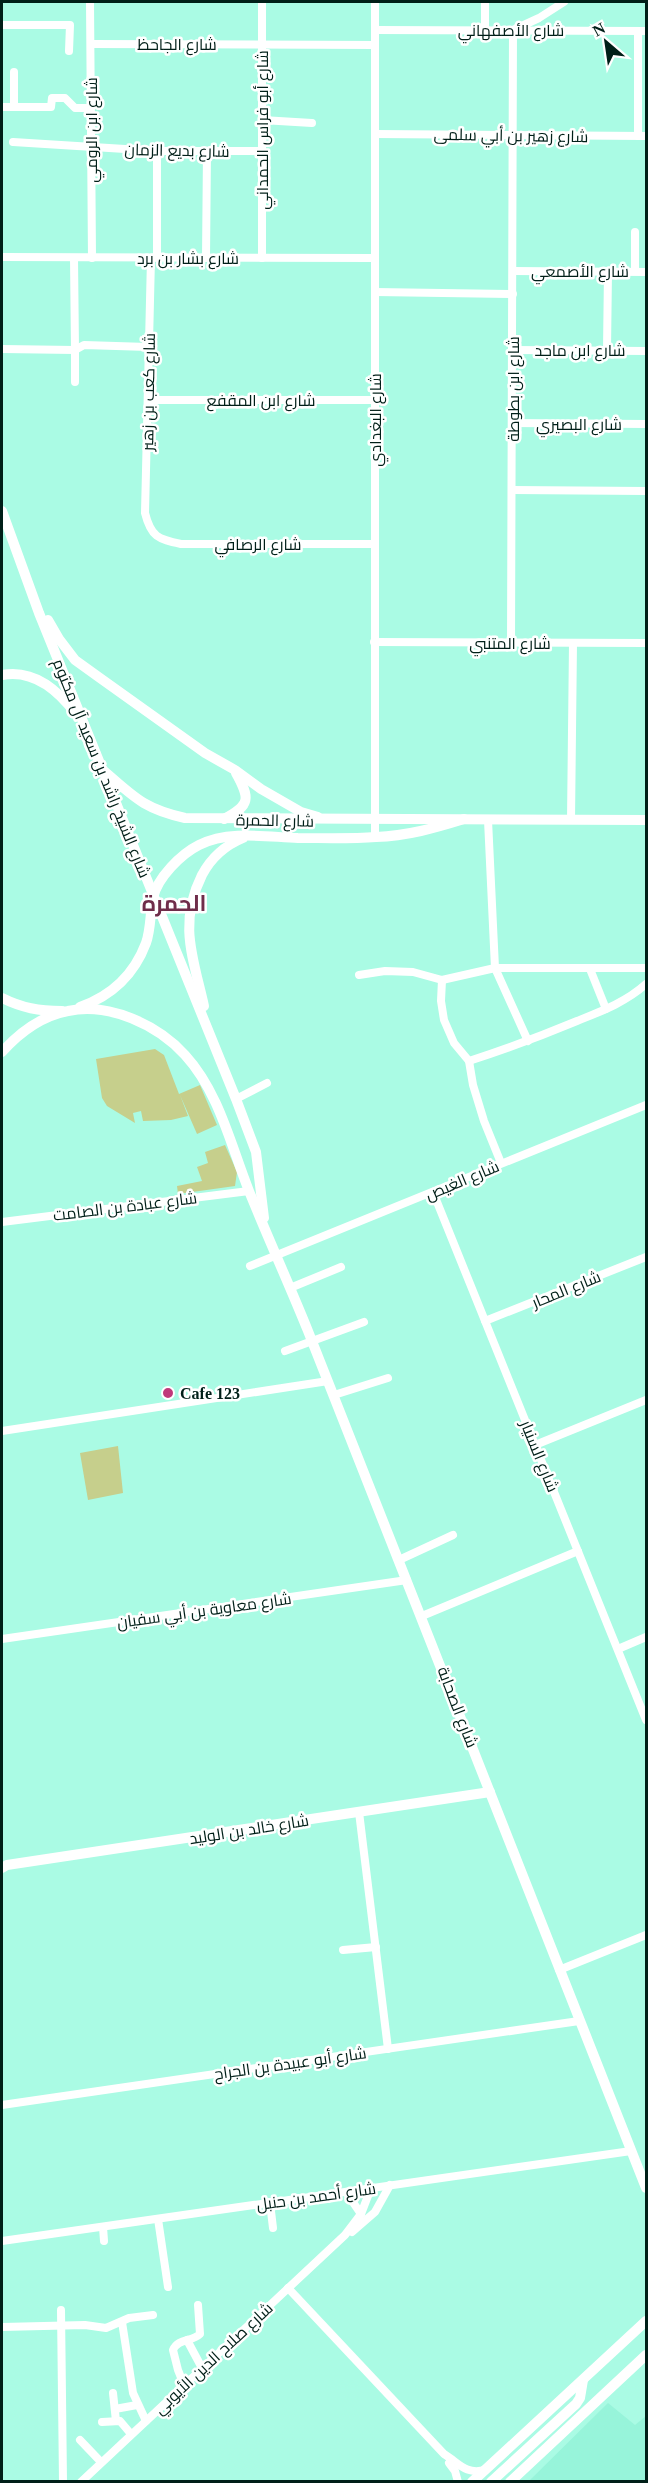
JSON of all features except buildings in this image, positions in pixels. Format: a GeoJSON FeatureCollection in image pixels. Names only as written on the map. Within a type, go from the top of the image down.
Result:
{"type":"FeatureCollection","features":[{"type":"Feature","properties":{"kind":"street","name":"شارع ابن الرومي"},"geometry":{"type":"LineString","coordinates":[[90,2],[92,258]]}},
{"type":"Feature","properties":{"kind":"street","name":"شارع أبو فراس الحمداني"},"geometry":{"type":"LineString","coordinates":[[262,2],[262,258]]}},
{"type":"Feature","properties":{"kind":"street","name":"شارع البغدادي"},"geometry":{"type":"LineString","coordinates":[[375,2],[375,838]]}},
{"type":"Feature","properties":{"kind":"street"},"geometry":{"type":"LineString","coordinates":[[485,2],[485,30]]}},
{"type":"Feature","properties":{"kind":"street"},"geometry":{"type":"LineString","coordinates":[[513,30],[539,18],[564,2]]}},
{"type":"Feature","properties":{"kind":"street"},"geometry":{"type":"LineString","coordinates":[[2,25],[70,25],[69,51]]}},
{"type":"Feature","properties":{"kind":"street","name":"شارع الأصفهاني"},"geometry":{"type":"LineString","coordinates":[[375,30],[642,31]]}},
{"type":"Feature","properties":{"kind":"street","name":"شارع ابن بطوطة"},"geometry":{"type":"LineString","coordinates":[[511,643],[513,30]]}},
{"type":"Feature","properties":{"kind":"street"},"geometry":{"type":"LineString","coordinates":[[642,31],[642,136]]}},
{"type":"Feature","properties":{"kind":"street","name":"شارع الجاحظ"},"geometry":{"type":"LineString","coordinates":[[91,44],[375,45]]}},
{"type":"Feature","properties":{"kind":"street"},"geometry":{"type":"LineString","coordinates":[[14,72],[14,107]]}},
{"type":"Feature","properties":{"kind":"street"},"geometry":{"type":"LineString","coordinates":[[2,107],[51,107],[52,98],[65,98],[75,108],[91,108]]}},
{"type":"Feature","properties":{"kind":"street"},"geometry":{"type":"LineString","coordinates":[[262,120],[312,123]]}},
{"type":"Feature","properties":{"kind":"street","name":"شارع زهير بن أبي سلمى"},"geometry":{"type":"LineString","coordinates":[[375,134],[642,136]]}},
{"type":"Feature","properties":{"kind":"street","name":"شارع بديع الزمان"},"geometry":{"type":"LineString","coordinates":[[14,142],[157,151],[262,151]]}},
{"type":"Feature","properties":{"kind":"street","name":"شارع كعب بن زهير"},"geometry":{"type":"LineString","coordinates":[[148,526],[145,513],[148,347],[154,258],[157,151]]}},
{"type":"Feature","properties":{"kind":"street"},"geometry":{"type":"LineString","coordinates":[[206,258],[207,151]]}},
{"type":"Feature","properties":{"kind":"street"},"geometry":{"type":"LineString","coordinates":[[635,232],[635,272]]}},
{"type":"Feature","properties":{"kind":"street","name":"شارع بشار بن برد"},"geometry":{"type":"LineString","coordinates":[[2,257],[375,258]]}},
{"type":"Feature","properties":{"kind":"street"},"geometry":{"type":"LineString","coordinates":[[74,258],[75,382]]}},
{"type":"Feature","properties":{"kind":"street","name":"شارع الأصمعي"},"geometry":{"type":"LineString","coordinates":[[513,271],[646,272]]}},
{"type":"Feature","properties":{"kind":"street"},"geometry":{"type":"LineString","coordinates":[[607,350],[608,271]]}},
{"type":"Feature","properties":{"kind":"street"},"geometry":{"type":"LineString","coordinates":[[375,292],[513,294]]}},
{"type":"Feature","properties":{"kind":"street"},"geometry":{"type":"LineString","coordinates":[[2,349],[75,350],[84,345],[148,347]]}},
{"type":"Feature","properties":{"kind":"street","name":"شارع ابن ماجد"},"geometry":{"type":"LineString","coordinates":[[513,350],[646,351]]}},
{"type":"Feature","properties":{"kind":"street","name":"شارع ابن المقفع"},"geometry":{"type":"LineString","coordinates":[[148,400],[375,400]]}},
{"type":"Feature","properties":{"kind":"street","name":"شارع البصيري"},"geometry":{"type":"LineString","coordinates":[[512,423],[646,424]]}},
{"type":"Feature","properties":{"kind":"street"},"geometry":{"type":"LineString","coordinates":[[512,490],[646,491]]}},
{"type":"Feature","properties":{"kind":"street","name":"شارع الشيخ راشد بن سعيد آل مكتوم"},"geometry":{"type":"LineString","coordinates":[[2,511],[30,588],[256,1152],[265,1227]]}},
{"type":"Feature","properties":{"kind":"street","name":"شارع الرصافي"},"geometry":{"type":"LineString","coordinates":[[148,526],[154,535],[163,540],[181,544],[375,544]]}},
{"type":"Feature","properties":{"kind":"street"},"geometry":{"type":"LineString","coordinates":[[30,588],[59,639],[75,660],[204,753],[294,808],[330,820]]}},
{"type":"Feature","properties":{"kind":"street","name":"شارع المتنبي"},"geometry":{"type":"LineString","coordinates":[[374,642],[646,643]]}},
{"type":"Feature","properties":{"kind":"street"},"geometry":{"type":"LineString","coordinates":[[571,820],[573,643]]}},
{"type":"Feature","properties":{"kind":"street"},"geometry":{"type":"LineString","coordinates":[[2,675],[23,674],[42,681],[68,704],[86,729]]}},
{"type":"Feature","properties":{"kind":"street","name":"شارع الحمرة"},"geometry":{"type":"LineString","coordinates":[[102,769],[130,796],[163,813],[185,818],[646,820]]}},
{"type":"Feature","properties":{"kind":"street"},"geometry":{"type":"LineString","coordinates":[[223,819],[236,813],[247,799],[245,789],[235,770]]}},
{"type":"Feature","properties":{"kind":"street","name":"شارع الحمرة"},"geometry":{"type":"LineString","coordinates":[[153,896],[164,877],[178,861],[199,845],[216,838],[250,836],[375,838],[415,834],[464,819]]}},
{"type":"Feature","properties":{"kind":"street"},"geometry":{"type":"LineString","coordinates":[[488,820],[495,968],[528,1041]]}},
{"type":"Feature","properties":{"kind":"street"},"geometry":{"type":"LineString","coordinates":[[211,1038],[190,945],[188,914],[195,890],[206,868],[219,853],[235,842],[250,836]]}},
{"type":"Feature","properties":{"kind":"street"},"geometry":{"type":"LineString","coordinates":[[2,1052],[18,1036],[35,1024],[105,996],[124,980],[137,962],[147,942],[153,896]]}},
{"type":"Feature","properties":{"kind":"street"},"geometry":{"type":"LineString","coordinates":[[359,975],[385,971],[413,972],[442,980],[495,968],[646,968]]}},
{"type":"Feature","properties":{"kind":"street"},"geometry":{"type":"LineString","coordinates":[[590,969],[606,1009]]}},
{"type":"Feature","properties":{"kind":"street"},"geometry":{"type":"LineString","coordinates":[[442,980],[441,1001],[444,1020],[454,1043],[469,1061],[473,1085],[484,1121],[501,1163]]}},
{"type":"Feature","properties":{"kind":"street"},"geometry":{"type":"LineString","coordinates":[[469,1061],[528,1041],[606,1009],[636,994],[646,984]]}},
{"type":"Feature","properties":{"kind":"street"},"geometry":{"type":"LineString","coordinates":[[2,998],[17,1006],[38,1011],[97,1010],[153,1028],[187,1057],[208,1091],[228,1134],[265,1227]]}},
{"type":"Feature","properties":{"kind":"street"},"geometry":{"type":"LineString","coordinates":[[236,1099],[267,1083]]}},
{"type":"Feature","properties":{"kind":"street","name":"شارع الغيص"},"geometry":{"type":"LineString","coordinates":[[250,1266],[646,1105]]}},
{"type":"Feature","properties":{"kind":"street","name":"شارع عبادة بن الصامت"},"geometry":{"type":"LineString","coordinates":[[2,1222],[249,1191]]}},
{"type":"Feature","properties":{"kind":"street","name":"شارع السنيار"},"geometry":{"type":"LineString","coordinates":[[433,1192],[646,1720]]}},
{"type":"Feature","properties":{"kind":"street","name":"شارع الصحابة"},"geometry":{"type":"LineString","coordinates":[[265,1227],[422,1616],[646,2188]]}},
{"type":"Feature","properties":{"kind":"street","name":"شارع المحار"},"geometry":{"type":"LineString","coordinates":[[485,1321],[646,1257]]}},
{"type":"Feature","properties":{"kind":"street"},"geometry":{"type":"LineString","coordinates":[[290,1288],[341,1267]]}},
{"type":"Feature","properties":{"kind":"street"},"geometry":{"type":"LineString","coordinates":[[285,1351],[364,1322]]}},
{"type":"Feature","properties":{"kind":"street"},"geometry":{"type":"LineString","coordinates":[[334,1395],[388,1378]]}},
{"type":"Feature","properties":{"kind":"street"},"geometry":{"type":"LineString","coordinates":[[2,1431],[328,1381]]}},
{"type":"Feature","properties":{"kind":"street"},"geometry":{"type":"LineString","coordinates":[[535,1445],[646,1400]]}},
{"type":"Feature","properties":{"kind":"street"},"geometry":{"type":"LineString","coordinates":[[399,1560],[453,1535]]}},
{"type":"Feature","properties":{"kind":"street"},"geometry":{"type":"LineString","coordinates":[[422,1616],[578,1551]]}},
{"type":"Feature","properties":{"kind":"street","name":"شارع معاوية بن أبي سفيان"},"geometry":{"type":"LineString","coordinates":[[2,1639],[407,1580]]}},
{"type":"Feature","properties":{"kind":"street"},"geometry":{"type":"LineString","coordinates":[[618,1649],[646,1637]]}},
{"type":"Feature","properties":{"kind":"street","name":"شارع خالد بن الوليد"},"geometry":{"type":"LineString","coordinates":[[3,1866],[490,1792]]}},
{"type":"Feature","properties":{"kind":"street"},"geometry":{"type":"LineString","coordinates":[[359,1812],[388,2049]]}},
{"type":"Feature","properties":{"kind":"street"},"geometry":{"type":"LineString","coordinates":[[559,1970],[646,1935]]}},
{"type":"Feature","properties":{"kind":"street"},"geometry":{"type":"LineString","coordinates":[[343,1950],[376,1947]]}},
{"type":"Feature","properties":{"kind":"street","name":"شارع أبو عبيدة بن الجراح"},"geometry":{"type":"LineString","coordinates":[[2,2105],[579,2020]]}},
{"type":"Feature","properties":{"kind":"street","name":"شارع أحمد بن حنبل"},"geometry":{"type":"LineString","coordinates":[[2,2241],[631,2151]]}},
{"type":"Feature","properties":{"kind":"street","name":"شارع صلاح الدين الأيوبي"},"geometry":{"type":"LineString","coordinates":[[81,2481],[345,2235],[370,2217],[390,2185]]}},
{"type":"Feature","properties":{"kind":"street","name":"شارع صلاح الدين الأيوبي"},"geometry":{"type":"LineString","coordinates":[[345,2235],[361,2214],[370,2188]]}},
{"type":"Feature","properties":{"kind":"street"},"geometry":{"type":"LineString","coordinates":[[346,2192],[361,2214]]}},
{"type":"Feature","properties":{"kind":"street"},"geometry":{"type":"LineString","coordinates":[[270,2203],[273,2228]]}},
{"type":"Feature","properties":{"kind":"street"},"geometry":{"type":"LineString","coordinates":[[158,2219],[168,2287]]}},
{"type":"Feature","properties":{"kind":"street"},"geometry":{"type":"LineString","coordinates":[[103,2227],[104,2241]]}},
{"type":"Feature","properties":{"kind":"street"},"geometry":{"type":"LineString","coordinates":[[288,2288],[444,2454],[465,2470],[486,2469]]}},
{"type":"Feature","properties":{"kind":"street"},"geometry":{"type":"LineString","coordinates":[[184,2385],[175,2363],[173,2350],[177,2344],[200,2334],[198,2305]]}},
{"type":"Feature","properties":{"kind":"street"},"geometry":{"type":"LineString","coordinates":[[61,2310],[63,2481]]}},
{"type":"Feature","properties":{"kind":"street"},"geometry":{"type":"LineString","coordinates":[[2,2327],[85,2325],[106,2328],[129,2318],[153,2315]]}},
{"type":"Feature","properties":{"kind":"street"},"geometry":{"type":"LineString","coordinates":[[472,2481],[644,2321]]}},
{"type":"Feature","properties":{"kind":"street"},"geometry":{"type":"LineString","coordinates":[[122,2322],[133,2393],[146,2421]]}},
{"type":"Feature","properties":{"kind":"street"},"geometry":{"type":"LineString","coordinates":[[188,2340],[202,2368]]}},
{"type":"Feature","properties":{"kind":"street"},"geometry":{"type":"LineString","coordinates":[[510,2481],[646,2355]]}},
{"type":"Feature","properties":{"kind":"street"},"geometry":{"type":"LineString","coordinates":[[491,2481],[576,2404],[580,2398],[583,2380]]}},
{"type":"Feature","properties":{"kind":"street"},"geometry":{"type":"LineString","coordinates":[[113,2393],[116,2421]]}},
{"type":"Feature","properties":{"kind":"street"},"geometry":{"type":"LineString","coordinates":[[115,2409],[137,2405]]}},
{"type":"Feature","properties":{"kind":"street"},"geometry":{"type":"LineString","coordinates":[[102,2422],[122,2422],[131,2434]]}},
{"type":"Feature","properties":{"kind":"street"},"geometry":{"type":"LineString","coordinates":[[80,2440],[101,2463]]}},
{"type":"Feature","properties":{"kind":"street"},"geometry":{"type":"LineString","coordinates":[[444,2454],[455,2471],[458,2481]]}},
{"type":"Feature","properties":{"kind":"shaded area"},"geometry":{"type":"Polygon","coordinates":[[[155,1049],[164,1055],[179,1094],[200,1085],[217,1125],[197,1134],[180,1095],[188,1116],[171,1120],[143,1121],[141,1111],[133,1113],[135,1123],[107,1106],[102,1098],[96,1059],[155,1049]]]}},
{"type":"Feature","properties":{"kind":"shaded area"},"geometry":{"type":"Polygon","coordinates":[[[225,1145],[237,1172],[235,1186],[178,1194],[177,1186],[202,1181],[197,1167],[208,1163],[205,1152],[225,1145]]]}},
{"type":"Feature","properties":{"kind":"shaded area"},"geometry":{"type":"Polygon","coordinates":[[[118,1446],[123,1493],[88,1500],[80,1453],[118,1446]]]}},
{"type":"Feature","properties":{"kind":"shaded area"},"geometry":{"type":"Polygon","coordinates":[[[608,2403],[635,2425],[646,2416],[646,2481],[529,2481],[608,2403]]]}},
{"type":"Feature","properties":{"kind":"place","name":"Cafe 123"},"geometry":{"type":"Point","coordinates":[168,1393]}},
{"type":"Feature","properties":{"kind":"district","name":"الحمرة"},"geometry":{"type":"Point","coordinates":[174,903]}}]}
